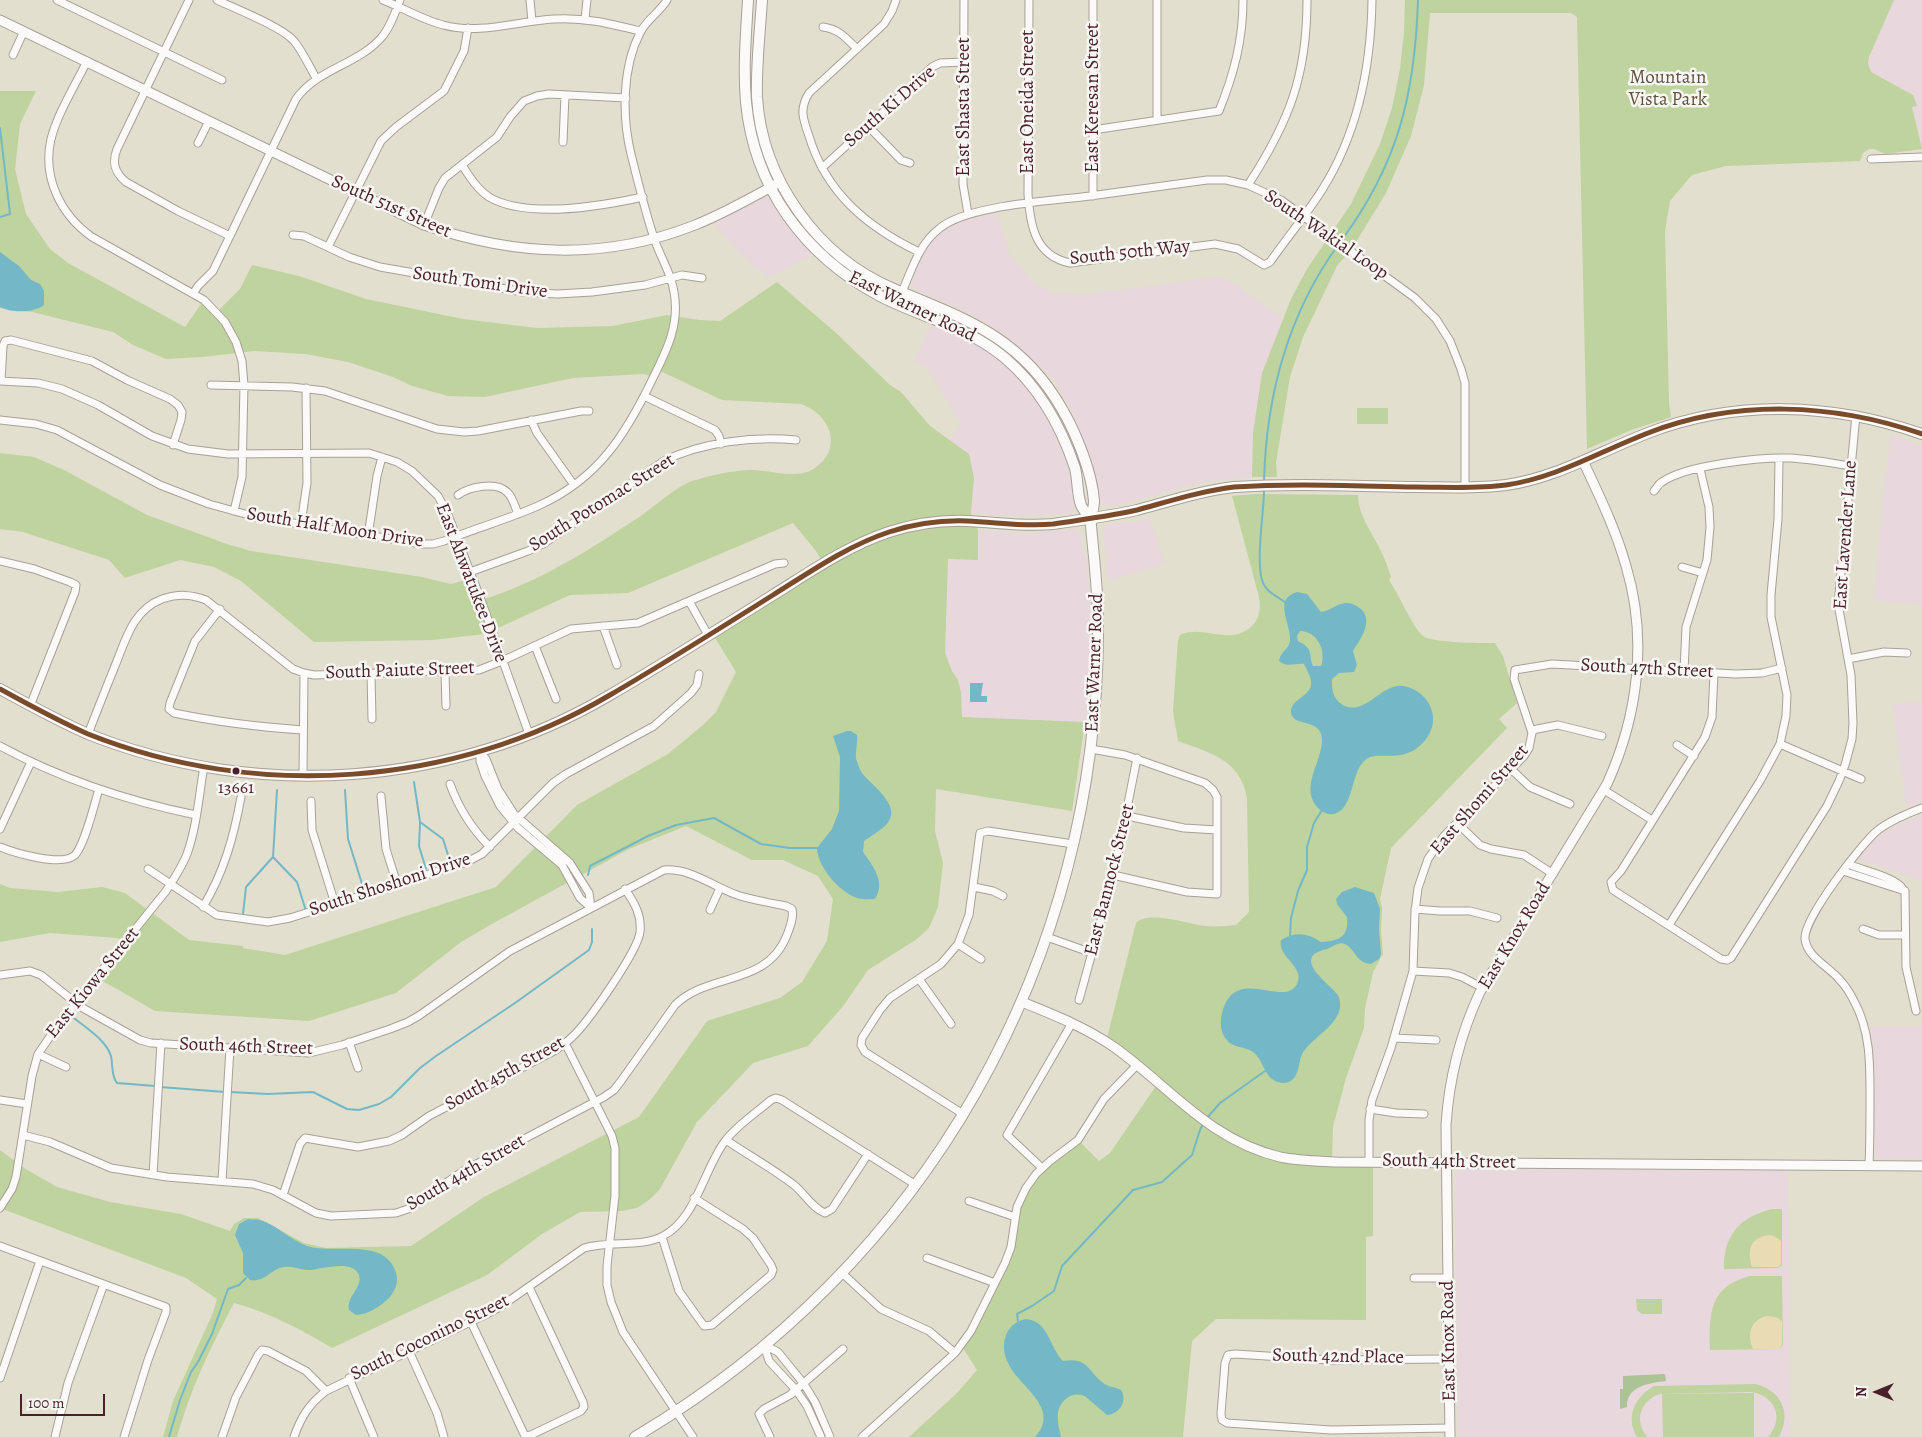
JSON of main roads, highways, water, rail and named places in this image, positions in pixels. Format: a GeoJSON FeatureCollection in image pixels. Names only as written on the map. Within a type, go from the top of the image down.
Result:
{"type":"FeatureCollection","features":[{"type":"Feature","properties":{"kind":"main road","name":"East Warner Road"},"geometry":{"type":"LineString","coordinates":[[748,0],[745,89],[751,133],[757,156],[770,188],[790,222],[815,250],[857,283],[882,297],[960,329],[1004,357],[1033,385],[1064,438],[1076,472],[1082,506],[1090,518]]}},
{"type":"Feature","properties":{"kind":"main road","name":"East Warner Road"},"geometry":{"type":"LineString","coordinates":[[635,1437],[677,1412],[764,1346],[842,1273],[880,1231],[916,1185],[964,1114],[989,1070],[1022,1002],[1059,900],[1074,844],[1091,750],[1097,681],[1098,625],[1097,581],[1090,518],[1094,504],[1087,468],[1075,434],[1061,408],[1033,368],[994,334],[964,318],[902,292],[864,273],[822,240],[800,215],[780,182],[762,129],[757,88],[762,0]]}},
{"type":"Feature","properties":{"kind":"main road"},"geometry":{"type":"LineString","coordinates":[[745,89],[757,88]]}},
{"type":"Feature","properties":{"kind":"main road"},"geometry":{"type":"LineString","coordinates":[[960,329],[964,318]]}},
{"type":"Feature","properties":{"kind":"main road"},"geometry":{"type":"LineString","coordinates":[[0,689],[88,734],[148,753],[204,766],[254,773],[303,776],[347,775],[392,770],[435,763],[480,752],[564,720],[604,699],[840,554],[890,532],[937,522],[966,521],[1026,525],[1049,524],[1129,512],[1198,492],[1234,487],[1464,488],[1528,481],[1583,461],[1662,427],[1724,413],[1765,409],[1795,409],[1856,415],[1922,434]]}},
{"type":"Feature","properties":{"kind":"water"},"geometry":{"type":"Polygon","coordinates":[[[0,252],[19,266],[31,280],[40,284],[44,291],[44,305],[34,310],[22,311],[0,307],[0,252]]]}},
{"type":"Feature","properties":{"kind":"water"},"geometry":{"type":"Polygon","coordinates":[[[1297,592],[1307,594],[1321,612],[1347,603],[1358,607],[1365,614],[1365,630],[1353,651],[1357,665],[1354,672],[1339,673],[1332,679],[1333,694],[1339,703],[1350,707],[1357,707],[1364,705],[1390,688],[1404,686],[1422,695],[1432,711],[1433,724],[1429,735],[1421,745],[1405,754],[1375,756],[1366,759],[1356,774],[1347,803],[1342,810],[1334,814],[1327,814],[1320,810],[1314,802],[1311,793],[1313,775],[1321,748],[1322,739],[1320,732],[1312,725],[1296,720],[1291,712],[1294,704],[1309,691],[1311,687],[1310,677],[1304,664],[1288,665],[1279,661],[1290,641],[1284,606],[1290,595],[1297,592]],[[1300,631],[1297,636],[1298,641],[1306,646],[1310,652],[1313,666],[1321,666],[1323,654],[1319,643],[1316,638],[1300,631]]]}},
{"type":"Feature","properties":{"kind":"water"},"geometry":{"type":"Polygon","coordinates":[[[970,683],[983,683],[981,696],[987,696],[987,702],[970,702],[970,683]]]}},
{"type":"Feature","properties":{"kind":"water"},"geometry":{"type":"Polygon","coordinates":[[[847,731],[857,735],[856,759],[861,772],[883,795],[891,808],[891,815],[887,824],[864,841],[863,852],[879,880],[878,893],[875,899],[855,897],[839,887],[826,872],[818,856],[817,848],[832,829],[839,811],[840,757],[833,736],[847,731]]]}},
{"type":"Feature","properties":{"kind":"water"},"geometry":{"type":"Polygon","coordinates":[[[1355,887],[1374,893],[1380,909],[1381,954],[1379,959],[1371,964],[1366,963],[1359,959],[1349,947],[1340,943],[1316,953],[1312,958],[1312,964],[1315,971],[1338,995],[1340,1005],[1338,1014],[1327,1029],[1305,1050],[1298,1070],[1292,1080],[1283,1083],[1277,1082],[1268,1075],[1253,1052],[1231,1044],[1226,1039],[1221,1026],[1221,1020],[1228,998],[1237,991],[1248,988],[1282,992],[1291,990],[1297,984],[1298,972],[1283,952],[1281,940],[1296,934],[1306,935],[1321,942],[1342,937],[1346,929],[1347,917],[1337,904],[1336,899],[1342,892],[1355,887]]]}},
{"type":"Feature","properties":{"kind":"water"},"geometry":{"type":"Polygon","coordinates":[[[248,1219],[266,1222],[307,1246],[358,1249],[381,1254],[390,1262],[396,1273],[397,1283],[395,1289],[389,1298],[378,1307],[369,1312],[356,1315],[349,1310],[349,1305],[360,1280],[356,1270],[350,1267],[335,1266],[308,1270],[285,1267],[260,1279],[250,1280],[243,1273],[243,1253],[235,1235],[239,1224],[248,1219]]]}},
{"type":"Feature","properties":{"kind":"water"},"geometry":{"type":"Polygon","coordinates":[[[1026,1319],[1040,1324],[1063,1361],[1071,1360],[1082,1363],[1103,1383],[1121,1390],[1123,1403],[1119,1410],[1107,1415],[1086,1397],[1073,1395],[1062,1403],[1058,1412],[1061,1437],[1035,1437],[1042,1427],[1044,1417],[1041,1407],[1036,1398],[1014,1373],[1004,1351],[1008,1331],[1019,1321],[1026,1319]]]}},
{"type":"Feature","properties":{"kind":"waterway"},"geometry":{"type":"LineString","coordinates":[[1341,241],[1377,184],[1390,156],[1400,127],[1413,67],[1418,0]]}},
{"type":"Feature","properties":{"kind":"waterway"},"geometry":{"type":"LineString","coordinates":[[0,128],[10,214],[0,217]]}},
{"type":"Feature","properties":{"kind":"waterway"},"geometry":{"type":"LineString","coordinates":[[1264,482],[1269,419],[1283,358],[1305,300],[1320,272],[1338,245]]}},
{"type":"Feature","properties":{"kind":"waterway"},"geometry":{"type":"LineString","coordinates":[[1264,490],[1260,551],[1261,574],[1267,590],[1286,603]]}},
{"type":"Feature","properties":{"kind":"waterway"},"geometry":{"type":"LineString","coordinates":[[414,782],[420,822],[443,839],[450,861]]}},
{"type":"Feature","properties":{"kind":"waterway"},"geometry":{"type":"LineString","coordinates":[[277,790],[273,857],[297,882],[306,911]]}},
{"type":"Feature","properties":{"kind":"waterway"},"geometry":{"type":"LineString","coordinates":[[345,790],[348,839],[363,887]]}},
{"type":"Feature","properties":{"kind":"waterway"},"geometry":{"type":"LineString","coordinates":[[1290,936],[1291,918],[1298,891],[1307,870],[1307,847],[1314,823],[1322,810]]}},
{"type":"Feature","properties":{"kind":"waterway"},"geometry":{"type":"LineString","coordinates":[[588,875],[590,866],[648,836],[676,825],[714,818],[761,844],[790,848],[817,848]]}},
{"type":"Feature","properties":{"kind":"waterway"},"geometry":{"type":"LineString","coordinates":[[420,823],[419,846],[426,869]]}},
{"type":"Feature","properties":{"kind":"waterway"},"geometry":{"type":"LineString","coordinates":[[243,914],[246,887],[273,857]]}},
{"type":"Feature","properties":{"kind":"waterway"},"geometry":{"type":"LineString","coordinates":[[230,1092],[268,1094],[313,1092],[347,1109],[359,1110],[379,1104],[391,1097],[420,1068],[436,1056],[589,950],[592,942],[592,929]]}},
{"type":"Feature","properties":{"kind":"waterway"},"geometry":{"type":"LineString","coordinates":[[74,1018],[105,1045],[111,1056],[114,1077],[117,1083],[155,1086]]}},
{"type":"Feature","properties":{"kind":"waterway"},"geometry":{"type":"LineString","coordinates":[[1207,1118],[1220,1103],[1265,1071]]}},
{"type":"Feature","properties":{"kind":"waterway"},"geometry":{"type":"LineString","coordinates":[[160,1087],[225,1092]]}},
{"type":"Feature","properties":{"kind":"waterway"},"geometry":{"type":"LineString","coordinates":[[1018,1321],[1017,1314],[1054,1291],[1062,1266],[1133,1190],[1162,1182],[1192,1155],[1203,1124]]}},
{"type":"Feature","properties":{"kind":"waterway"},"geometry":{"type":"LineString","coordinates":[[169,1437],[191,1372],[212,1334],[228,1289],[239,1285],[246,1278]]}},
{"type":"Feature","properties":{"kind":"place","name":"13661"},"geometry":{"type":"Point","coordinates":[236,771]}},
{"type":"Feature","properties":{"kind":"park label","name":"Mountain Vista Park"},"geometry":{"type":"Point","coordinates":[1668,89]}}]}
